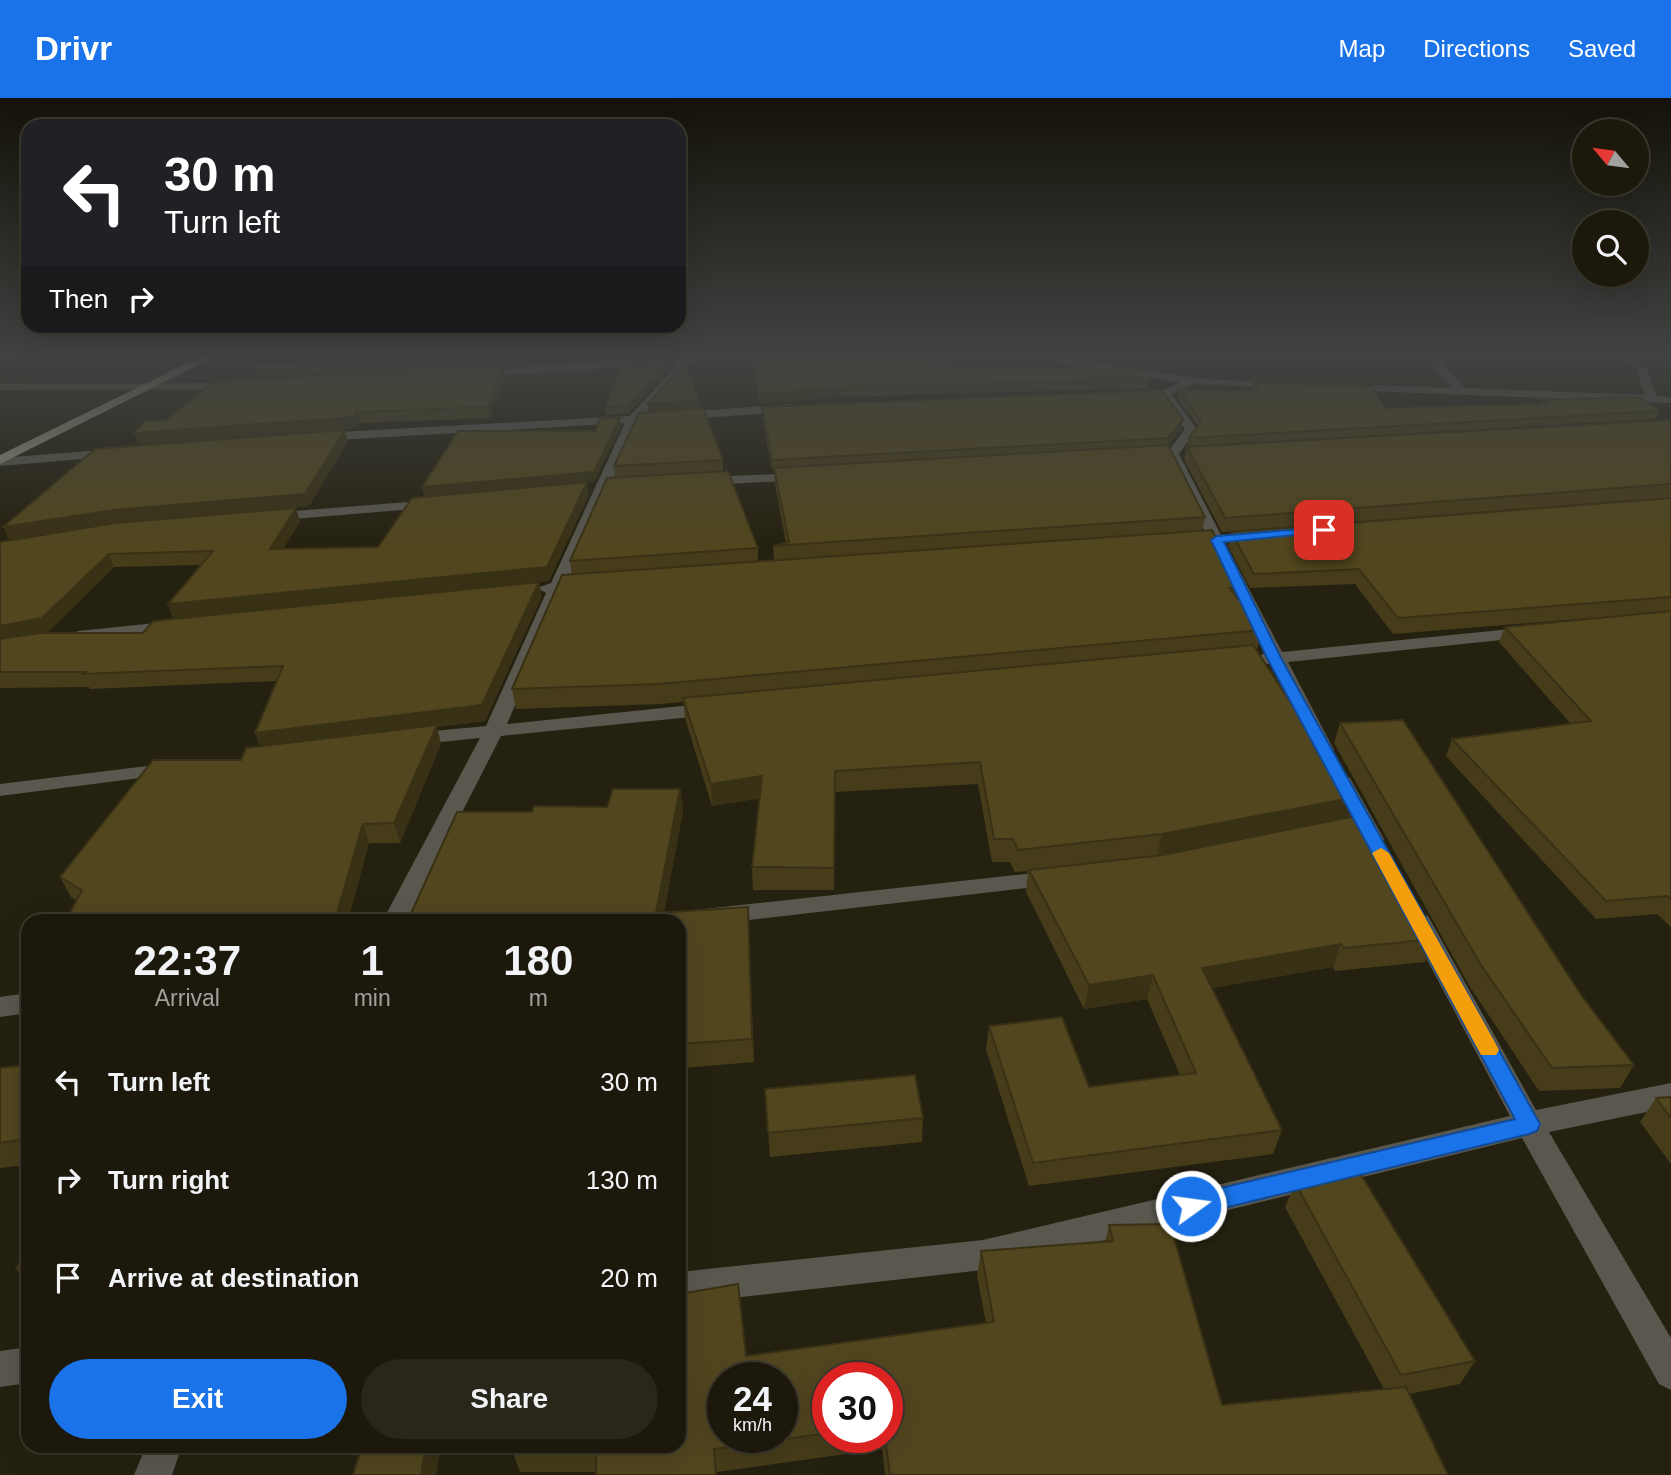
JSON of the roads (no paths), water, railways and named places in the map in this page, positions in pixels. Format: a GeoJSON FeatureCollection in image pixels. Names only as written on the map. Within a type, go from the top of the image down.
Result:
{"type":"FeatureCollection","features":[{"type":"Feature","properties":{"kind":"main road"},"geometry":{"type":"LineString","coordinates":[[0,461],[85,418]]}},
{"type":"Feature","properties":{"kind":"street"},"geometry":{"type":"LineString","coordinates":[[299,439],[643,418]]}},
{"type":"Feature","properties":{"kind":"street"},"geometry":{"type":"LineString","coordinates":[[1181,418],[1191,429],[1172,454],[1274,658],[1385,861]]}},
{"type":"Feature","properties":{"kind":"street"},"geometry":{"type":"LineString","coordinates":[[398,914],[495,728],[600,487],[633,419]]}},
{"type":"Feature","properties":{"kind":"street"},"geometry":{"type":"LineString","coordinates":[[0,461],[122,453]]}},
{"type":"Feature","properties":{"kind":"street"},"geometry":{"type":"LineString","coordinates":[[694,482],[813,476]]}},
{"type":"Feature","properties":{"kind":"street"},"geometry":{"type":"LineString","coordinates":[[258,518],[451,502]]}},
{"type":"Feature","properties":{"kind":"street"},"geometry":{"type":"LineString","coordinates":[[1177,543],[1270,535]]}},
{"type":"Feature","properties":{"kind":"street"},"geometry":{"type":"LineString","coordinates":[[529,590],[598,584]]}},
{"type":"Feature","properties":{"kind":"street"},"geometry":{"type":"LineString","coordinates":[[64,638],[200,624]]}},
{"type":"Feature","properties":{"kind":"street"},"geometry":{"type":"LineString","coordinates":[[1246,660],[1543,631]]}},
{"type":"Feature","properties":{"kind":"street"},"geometry":{"type":"LineString","coordinates":[[386,742],[495,728],[732,707]]}},
{"type":"Feature","properties":{"kind":"street"},"geometry":{"type":"LineString","coordinates":[[0,790],[197,765]]}},
{"type":"Feature","properties":{"kind":"street"},"geometry":{"type":"LineString","coordinates":[[1339,830],[1365,825]]}},
{"type":"Feature","properties":{"kind":"street"},"geometry":{"type":"LineString","coordinates":[[686,919],[1076,876]]}},
{"type":"Feature","properties":{"kind":"street"},"geometry":{"type":"LineString","coordinates":[[1405,897],[1529,1124],[1671,1372]]}},
{"type":"Feature","properties":{"kind":"street"},"geometry":{"type":"LineString","coordinates":[[0,1007],[21,1004]]}},
{"type":"Feature","properties":{"kind":"street"},"geometry":{"type":"LineString","coordinates":[[686,1287],[983,1255],[1529,1124],[1671,1095]]}},
{"type":"Feature","properties":{"kind":"street"},"geometry":{"type":"LineString","coordinates":[[0,1369],[21,1366]]}},
{"type":"Feature","properties":{"kind":"street"},"geometry":{"type":"LineString","coordinates":[[153,1475],[161,1453]]}}]}
